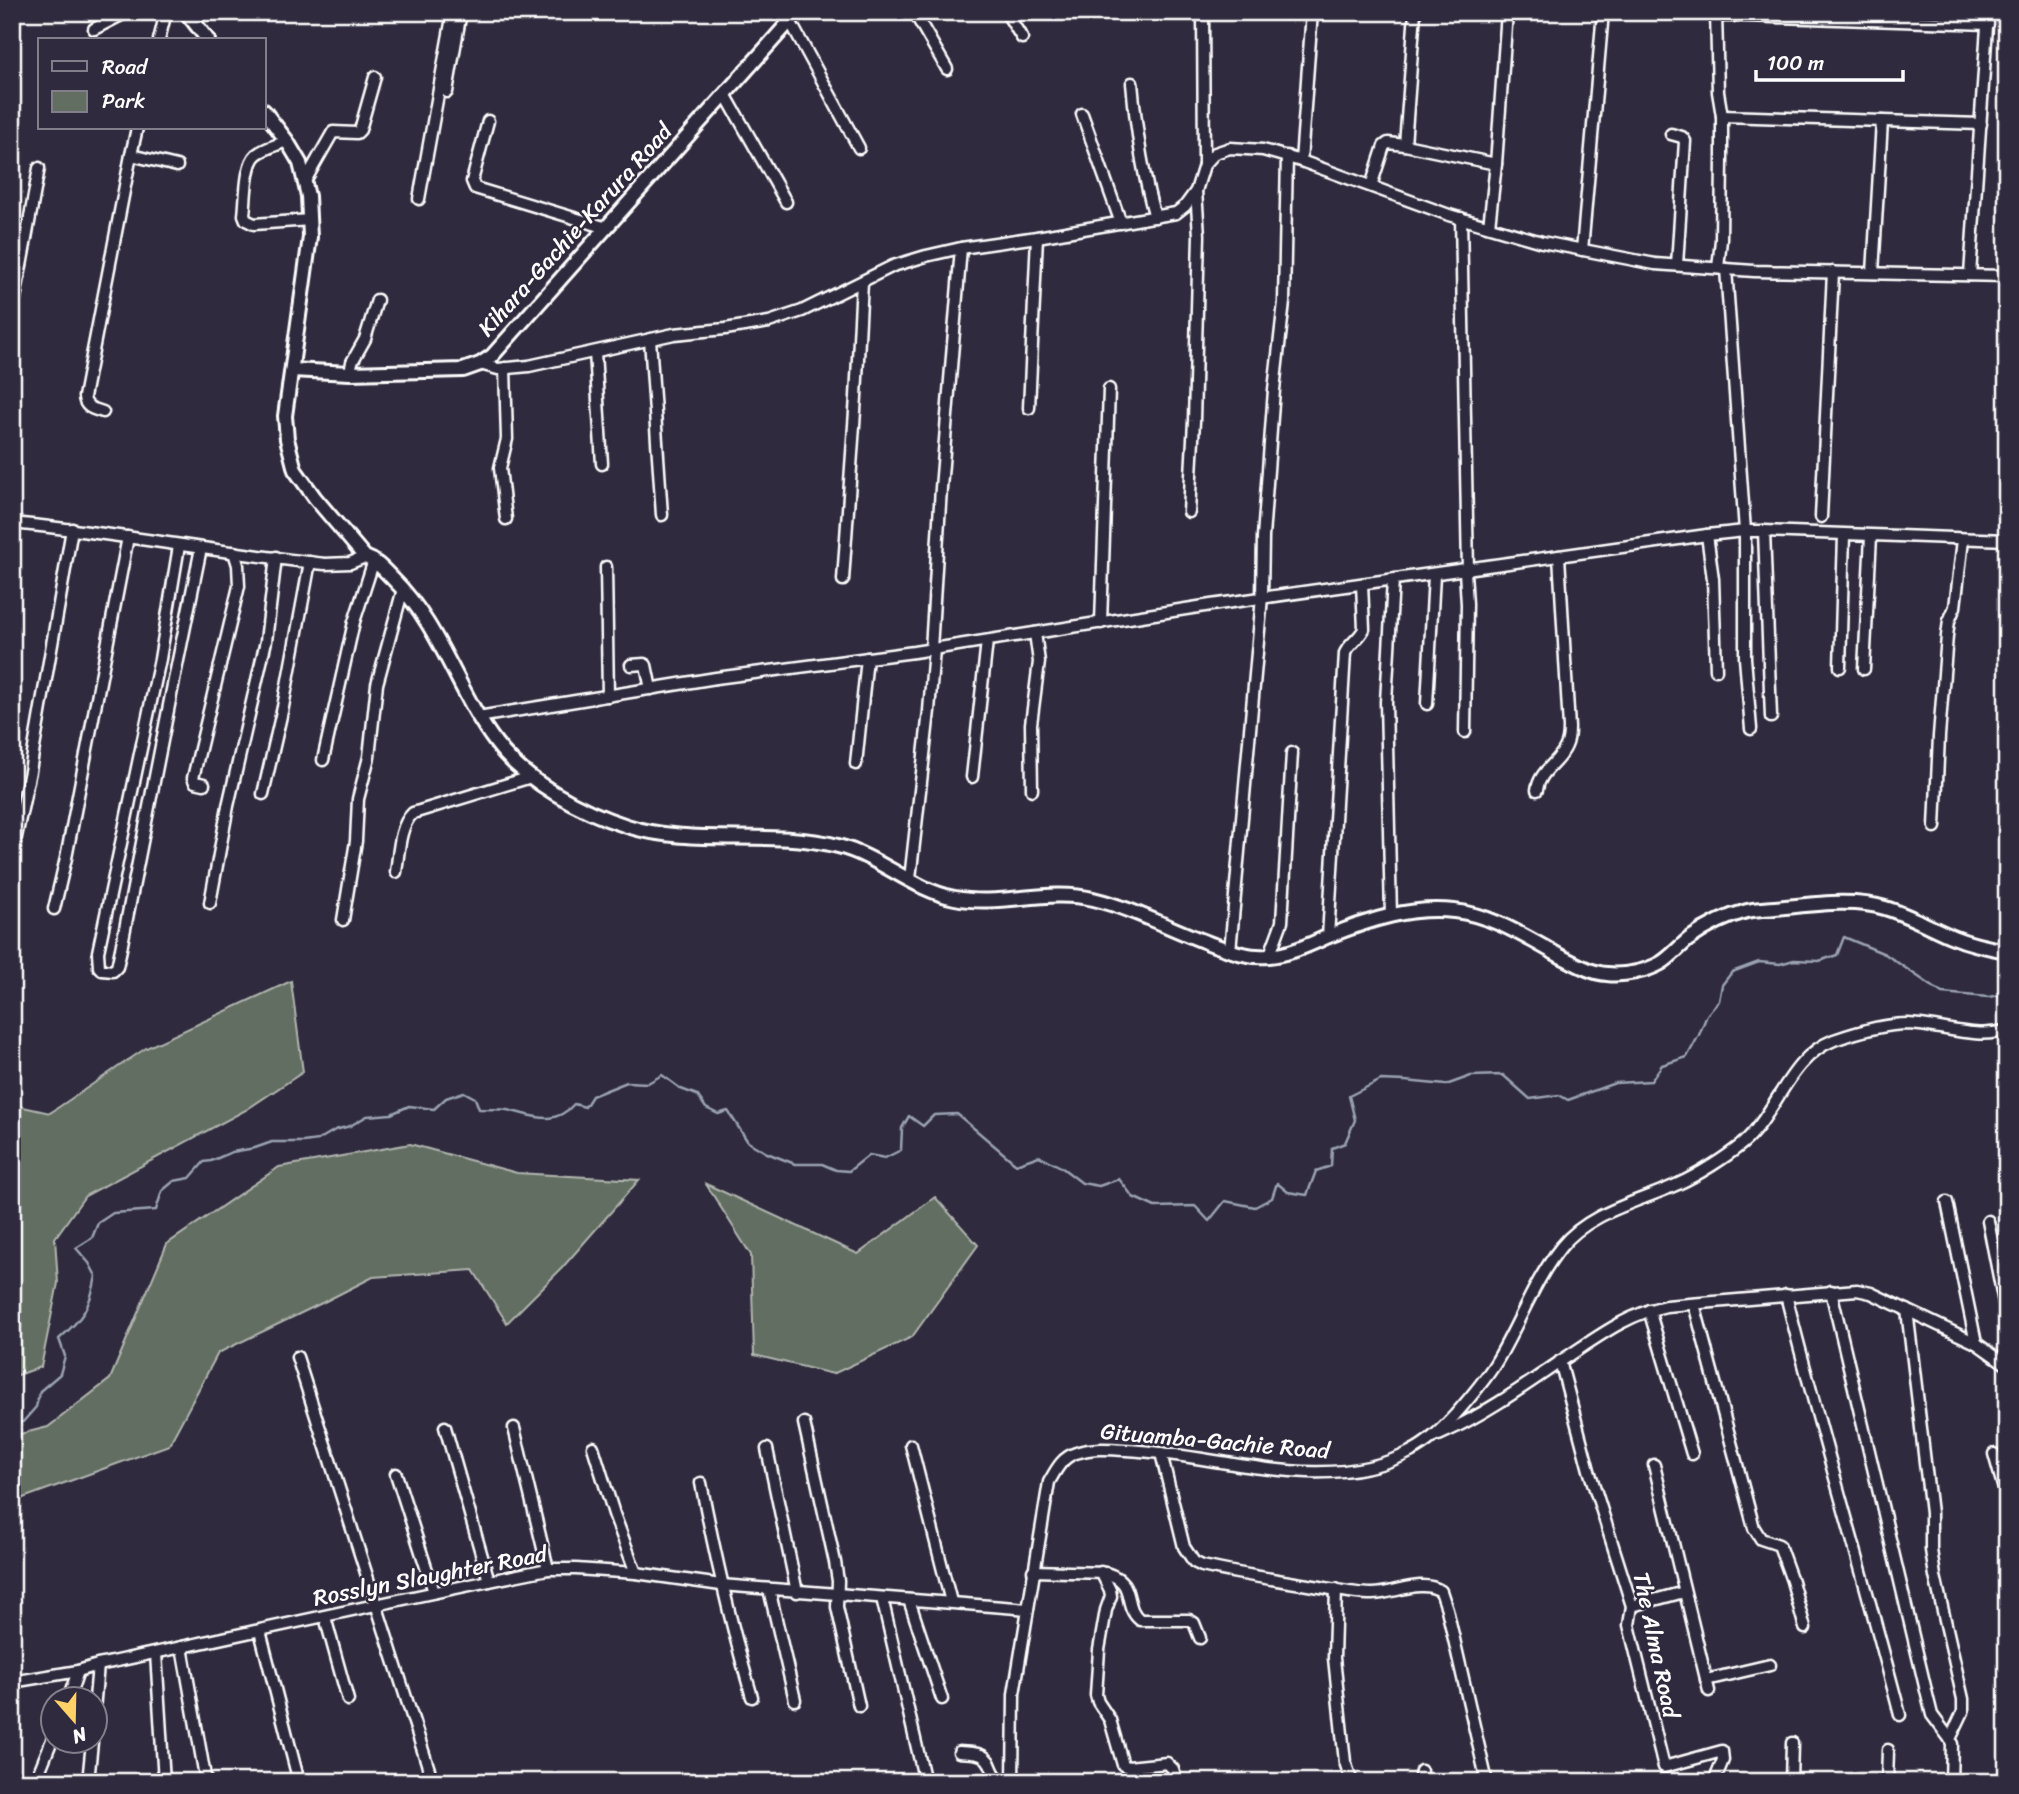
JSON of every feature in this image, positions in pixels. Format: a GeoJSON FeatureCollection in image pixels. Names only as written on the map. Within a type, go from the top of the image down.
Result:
{"type":"FeatureCollection","features":[{"type":"Feature","properties":{"kind":"main road"},"geometry":{"type":"LineString","coordinates":[[186,12],[206,38]]}},
{"type":"Feature","properties":{"kind":"main road","name":"Kihara-Gachie-Karura Road"},"geometry":{"type":"LineString","coordinates":[[292,370],[350,373],[463,370],[492,356],[794,17]]}},
{"type":"Feature","properties":{"kind":"main road"},"geometry":{"type":"LineString","coordinates":[[266,114],[300,163],[308,196],[310,220],[310,237],[285,416],[287,439],[295,470],[315,498],[369,559],[403,589],[426,619],[478,717],[498,747],[531,777],[595,814],[631,828],[671,834],[798,838],[843,846],[928,889],[954,898],[986,900],[1068,895],[1095,900],[1230,951],[1269,957],[1300,949],[1368,921],[1413,911],[1455,911],[1487,919],[1584,968],[1608,974],[1638,972],[1661,963],[1699,933],[1718,922],[1746,911],[1846,903],[1882,907],[1958,939],[2007,951]]}},
{"type":"Feature","properties":{"kind":"street"},"geometry":{"type":"LineString","coordinates":[[94,29],[127,12]]}},
{"type":"Feature","properties":{"kind":"street"},"geometry":{"type":"LineString","coordinates":[[160,38],[166,12]]}},
{"type":"Feature","properties":{"kind":"street"},"geometry":{"type":"LineString","coordinates":[[419,199],[453,12]]}},
{"type":"Feature","properties":{"kind":"street"},"geometry":{"type":"LineString","coordinates":[[447,92],[461,12]]}},
{"type":"Feature","properties":{"kind":"street"},"geometry":{"type":"LineString","coordinates":[[914,12],[947,69]]}},
{"type":"Feature","properties":{"kind":"street"},"geometry":{"type":"LineString","coordinates":[[1006,12],[1022,38]]}},
{"type":"Feature","properties":{"kind":"street"},"geometry":{"type":"LineString","coordinates":[[480,364],[498,369],[529,366],[674,334],[769,323],[802,312],[892,266],[961,248],[1176,213],[1196,191],[1205,165],[1203,12]]}},
{"type":"Feature","properties":{"kind":"street"},"geometry":{"type":"LineString","coordinates":[[1301,161],[1312,12]]}},
{"type":"Feature","properties":{"kind":"street"},"geometry":{"type":"LineString","coordinates":[[1405,145],[1416,12]]}},
{"type":"Feature","properties":{"kind":"street"},"geometry":{"type":"LineString","coordinates":[[1489,226],[1507,12]]}},
{"type":"Feature","properties":{"kind":"street"},"geometry":{"type":"LineString","coordinates":[[1582,250],[1603,12]]}},
{"type":"Feature","properties":{"kind":"street"},"geometry":{"type":"LineString","coordinates":[[1699,12],[1988,24]]}},
{"type":"Feature","properties":{"kind":"street"},"geometry":{"type":"LineString","coordinates":[[1970,275],[1988,12]]}},
{"type":"Feature","properties":{"kind":"street"},"geometry":{"type":"LineString","coordinates":[[1717,14],[1718,92],[1722,116],[1722,269],[1745,531],[1745,658],[1751,729]]}},
{"type":"Feature","properties":{"kind":"street"},"geometry":{"type":"LineString","coordinates":[[794,17],[859,148]]}},
{"type":"Feature","properties":{"kind":"street"},"geometry":{"type":"LineString","coordinates":[[305,181],[333,132],[357,133],[375,77]]}},
{"type":"Feature","properties":{"kind":"street"},"geometry":{"type":"LineString","coordinates":[[1132,83],[1141,152],[1155,217]]}},
{"type":"Feature","properties":{"kind":"street"},"geometry":{"type":"LineString","coordinates":[[725,94],[786,202]]}},
{"type":"Feature","properties":{"kind":"street"},"geometry":{"type":"LineString","coordinates":[[1082,114],[1121,223]]}},
{"type":"Feature","properties":{"kind":"street"},"geometry":{"type":"LineString","coordinates":[[1722,116],[1981,124]]}},
{"type":"Feature","properties":{"kind":"street"},"geometry":{"type":"LineString","coordinates":[[488,121],[472,181],[475,188],[607,228]]}},
{"type":"Feature","properties":{"kind":"street"},"geometry":{"type":"LineString","coordinates":[[1873,273],[1882,121]]}},
{"type":"Feature","properties":{"kind":"street"},"geometry":{"type":"LineString","coordinates":[[103,412],[88,406],[84,397],[137,130]]}},
{"type":"Feature","properties":{"kind":"street"},"geometry":{"type":"LineString","coordinates":[[1671,134],[1682,137],[1685,141],[1678,265]]}},
{"type":"Feature","properties":{"kind":"street"},"geometry":{"type":"LineString","coordinates":[[287,141],[258,154],[252,161],[244,215],[246,220],[254,224],[310,220]]}},
{"type":"Feature","properties":{"kind":"street"},"geometry":{"type":"LineString","coordinates":[[1371,186],[1384,146],[1388,143],[1496,164]]}},
{"type":"Feature","properties":{"kind":"street"},"geometry":{"type":"LineString","coordinates":[[1205,165],[1215,153],[1230,148],[1263,150],[1287,156],[1461,218],[1542,242],[1655,264],[1722,269],[2007,276]]}},
{"type":"Feature","properties":{"kind":"street"},"geometry":{"type":"LineString","coordinates":[[131,155],[177,166]]}},
{"type":"Feature","properties":{"kind":"street"},"geometry":{"type":"LineString","coordinates":[[1230,951],[1262,597],[1274,390],[1284,302],[1287,156]]}},
{"type":"Feature","properties":{"kind":"street"},"geometry":{"type":"LineString","coordinates":[[12,315],[39,168]]}},
{"type":"Feature","properties":{"kind":"street"},"geometry":{"type":"LineString","coordinates":[[1189,512],[1199,234],[1196,191]]}},
{"type":"Feature","properties":{"kind":"street"},"geometry":{"type":"LineString","coordinates":[[1461,218],[1467,570],[1465,732]]}},
{"type":"Feature","properties":{"kind":"street"},"geometry":{"type":"LineString","coordinates":[[1030,408],[1037,237]]}},
{"type":"Feature","properties":{"kind":"street"},"geometry":{"type":"LineString","coordinates":[[910,879],[929,711],[941,488],[961,248]]}},
{"type":"Feature","properties":{"kind":"street"},"geometry":{"type":"LineString","coordinates":[[1821,517],[1833,272]]}},
{"type":"Feature","properties":{"kind":"street"},"geometry":{"type":"LineString","coordinates":[[844,580],[862,282]]}},
{"type":"Feature","properties":{"kind":"street"},"geometry":{"type":"LineString","coordinates":[[350,373],[352,362],[365,339],[377,300]]}},
{"type":"Feature","properties":{"kind":"street"},"geometry":{"type":"LineString","coordinates":[[650,339],[662,514]]}},
{"type":"Feature","properties":{"kind":"street"},"geometry":{"type":"LineString","coordinates":[[596,352],[602,464]]}},
{"type":"Feature","properties":{"kind":"street"},"geometry":{"type":"LineString","coordinates":[[505,368],[507,439],[500,468],[506,519]]}},
{"type":"Feature","properties":{"kind":"street"},"geometry":{"type":"LineString","coordinates":[[1101,623],[1109,389]]}},
{"type":"Feature","properties":{"kind":"street"},"geometry":{"type":"LineString","coordinates":[[12,523],[72,528],[179,546],[310,562],[338,564],[369,559],[323,760]]}},
{"type":"Feature","properties":{"kind":"street"},"geometry":{"type":"LineString","coordinates":[[12,856],[30,771],[72,528]]}},
{"type":"Feature","properties":{"kind":"street"},"geometry":{"type":"LineString","coordinates":[[1764,531],[1771,716]]}},
{"type":"Feature","properties":{"kind":"street"},"geometry":{"type":"LineString","coordinates":[[478,717],[716,678],[987,641],[1262,597],[1707,535],[1764,531],[2007,540]]}},
{"type":"Feature","properties":{"kind":"street"},"geometry":{"type":"LineString","coordinates":[[1707,535],[1713,579],[1716,670]]}},
{"type":"Feature","properties":{"kind":"street"},"geometry":{"type":"LineString","coordinates":[[1840,667],[1844,535]]}},
{"type":"Feature","properties":{"kind":"street"},"geometry":{"type":"LineString","coordinates":[[1864,670],[1871,536]]}},
{"type":"Feature","properties":{"kind":"street"},"geometry":{"type":"LineString","coordinates":[[54,909],[128,537]]}},
{"type":"Feature","properties":{"kind":"street"},"geometry":{"type":"LineString","coordinates":[[1935,827],[1947,636],[1955,607],[1963,540]]}},
{"type":"Feature","properties":{"kind":"street"},"geometry":{"type":"LineString","coordinates":[[179,546],[157,670],[98,952],[99,967],[108,971],[117,967],[121,949],[201,548]]}},
{"type":"Feature","properties":{"kind":"street"},"geometry":{"type":"LineString","coordinates":[[204,784],[195,782],[193,778],[239,586],[234,552]]}},
{"type":"Feature","properties":{"kind":"street"},"geometry":{"type":"LineString","coordinates":[[1537,790],[1538,780],[1567,744],[1569,728],[1559,556]]}},
{"type":"Feature","properties":{"kind":"street"},"geometry":{"type":"LineString","coordinates":[[210,903],[228,806],[266,642],[276,557]]}},
{"type":"Feature","properties":{"kind":"street"},"geometry":{"type":"LineString","coordinates":[[263,794],[283,707],[310,562]]}},
{"type":"Feature","properties":{"kind":"street"},"geometry":{"type":"LineString","coordinates":[[606,567],[608,696]]}},
{"type":"Feature","properties":{"kind":"street"},"geometry":{"type":"LineString","coordinates":[[1427,704],[1434,575]]}},
{"type":"Feature","properties":{"kind":"street"},"geometry":{"type":"LineString","coordinates":[[1391,916],[1387,702],[1393,580]]}},
{"type":"Feature","properties":{"kind":"street"},"geometry":{"type":"LineString","coordinates":[[1328,937],[1345,653],[1364,629],[1362,584]]}},
{"type":"Feature","properties":{"kind":"street"},"geometry":{"type":"LineString","coordinates":[[343,920],[356,841],[358,799],[369,757],[377,684],[403,589]]}},
{"type":"Feature","properties":{"kind":"street"},"geometry":{"type":"LineString","coordinates":[[1031,790],[1031,724],[1039,662],[1035,633]]}},
{"type":"Feature","properties":{"kind":"street"},"geometry":{"type":"LineString","coordinates":[[972,777],[987,641]]}},
{"type":"Feature","properties":{"kind":"street"},"geometry":{"type":"LineString","coordinates":[[856,764],[867,658]]}},
{"type":"Feature","properties":{"kind":"street"},"geometry":{"type":"LineString","coordinates":[[631,666],[646,665],[651,689]]}},
{"type":"Feature","properties":{"kind":"street"},"geometry":{"type":"LineString","coordinates":[[1269,957],[1282,922],[1292,753]]}},
{"type":"Feature","properties":{"kind":"street"},"geometry":{"type":"LineString","coordinates":[[396,872],[404,829],[407,819],[413,813],[531,777]]}},
{"type":"Feature","properties":{"kind":"street","name":"Gituamba-Gachie Road"},"geometry":{"type":"LineString","coordinates":[[1013,1782],[1014,1694],[1049,1482],[1057,1467],[1073,1453],[1093,1449],[1161,1452],[1302,1472],[1351,1470],[1385,1464],[1435,1436],[1474,1394],[1559,1249],[1576,1231],[1598,1217],[1681,1183],[1741,1144],[1758,1128],[1786,1084],[1808,1057],[1831,1041],[1889,1025],[1910,1024],[1993,1034],[2007,1030]]}},
{"type":"Feature","properties":{"kind":"street"},"geometry":{"type":"LineString","coordinates":[[1947,1202],[1976,1343]]}},
{"type":"Feature","properties":{"kind":"street"},"geometry":{"type":"LineString","coordinates":[[1988,1221],[2007,1318]]}},
{"type":"Feature","properties":{"kind":"street"},"geometry":{"type":"LineString","coordinates":[[1435,1436],[1463,1424],[1616,1324],[1649,1310],[1694,1304],[1857,1290],[1871,1293],[1976,1343],[2007,1366]]}},
{"type":"Feature","properties":{"kind":"street"},"geometry":{"type":"LineString","coordinates":[[1831,1292],[1928,1699],[1933,1715],[1950,1739],[1953,1753],[1951,1782]]}},
{"type":"Feature","properties":{"kind":"street"},"geometry":{"type":"LineString","coordinates":[[1786,1295],[1812,1402],[1900,1716]]}},
{"type":"Feature","properties":{"kind":"street"},"geometry":{"type":"LineString","coordinates":[[1694,1304],[1754,1528],[1761,1539],[1779,1545],[1805,1628]]}},
{"type":"Feature","properties":{"kind":"street"},"geometry":{"type":"LineString","coordinates":[[1649,1310],[1692,1454]]}},
{"type":"Feature","properties":{"kind":"street"},"geometry":{"type":"LineString","coordinates":[[1907,1310],[1931,1513],[1931,1550],[1963,1699],[1963,1712],[1950,1739]]}},
{"type":"Feature","properties":{"kind":"street"},"geometry":{"type":"LineString","coordinates":[[298,1357],[433,1782]]}},
{"type":"Feature","properties":{"kind":"street","name":"The Alma Road"},"geometry":{"type":"LineString","coordinates":[[1560,1362],[1589,1470],[1632,1606],[1629,1625],[1664,1767],[1722,1751],[1723,1760],[1714,1782]]}},
{"type":"Feature","properties":{"kind":"street"},"geometry":{"type":"LineString","coordinates":[[804,1423],[835,1562],[837,1607],[859,1706]]}},
{"type":"Feature","properties":{"kind":"street"},"geometry":{"type":"LineString","coordinates":[[445,1427],[489,1581]]}},
{"type":"Feature","properties":{"kind":"street"},"geometry":{"type":"LineString","coordinates":[[513,1427],[548,1569]]}},
{"type":"Feature","properties":{"kind":"street"},"geometry":{"type":"LineString","coordinates":[[911,1445],[951,1602]]}},
{"type":"Feature","properties":{"kind":"street"},"geometry":{"type":"LineString","coordinates":[[593,1447],[635,1573]]}},
{"type":"Feature","properties":{"kind":"street"},"geometry":{"type":"LineString","coordinates":[[766,1449],[797,1592]]}},
{"type":"Feature","properties":{"kind":"street"},"geometry":{"type":"LineString","coordinates":[[1161,1452],[1184,1547],[1194,1562],[1202,1566],[1260,1578],[1374,1594],[1428,1587],[1441,1591],[1487,1782]]}},
{"type":"Feature","properties":{"kind":"street"},"geometry":{"type":"LineString","coordinates":[[1994,1454],[2007,1500]]}},
{"type":"Feature","properties":{"kind":"street"},"geometry":{"type":"LineString","coordinates":[[1654,1465],[1708,1686],[1770,1665]]}},
{"type":"Feature","properties":{"kind":"street"},"geometry":{"type":"LineString","coordinates":[[396,1474],[433,1592]]}},
{"type":"Feature","properties":{"kind":"street"},"geometry":{"type":"LineString","coordinates":[[701,1483],[721,1585],[752,1697]]}},
{"type":"Feature","properties":{"kind":"street","name":"Rosslyn Slaughter Road"},"geometry":{"type":"LineString","coordinates":[[12,1682],[78,1671],[548,1569],[635,1573],[797,1592],[1028,1609]]}},
{"type":"Feature","properties":{"kind":"street"},"geometry":{"type":"LineString","coordinates":[[1033,1571],[1101,1573],[1115,1576],[1122,1580],[1127,1588],[1132,1609],[1140,1620],[1189,1620],[1194,1623],[1200,1638]]}},
{"type":"Feature","properties":{"kind":"street"},"geometry":{"type":"LineString","coordinates":[[1101,1573],[1111,1596],[1099,1650],[1096,1695],[1098,1702],[1110,1720],[1123,1765],[1128,1767],[1167,1763],[1173,1769],[1177,1782]]}},
{"type":"Feature","properties":{"kind":"street"},"geometry":{"type":"LineString","coordinates":[[769,1589],[795,1700]]}},
{"type":"Feature","properties":{"kind":"street"},"geometry":{"type":"LineString","coordinates":[[1336,1589],[1334,1658],[1345,1762],[1352,1782]]}},
{"type":"Feature","properties":{"kind":"street"},"geometry":{"type":"LineString","coordinates":[[1632,1606],[1684,1592]]}},
{"type":"Feature","properties":{"kind":"street"},"geometry":{"type":"LineString","coordinates":[[882,1598],[925,1782]]}},
{"type":"Feature","properties":{"kind":"street"},"geometry":{"type":"LineString","coordinates":[[909,1600],[942,1699]]}},
{"type":"Feature","properties":{"kind":"street"},"geometry":{"type":"LineString","coordinates":[[325,1616],[348,1700]]}},
{"type":"Feature","properties":{"kind":"street"},"geometry":{"type":"LineString","coordinates":[[260,1631],[299,1782]]}},
{"type":"Feature","properties":{"kind":"street"},"geometry":{"type":"LineString","coordinates":[[182,1647],[206,1782]]}},
{"type":"Feature","properties":{"kind":"street"},"geometry":{"type":"LineString","coordinates":[[156,1653],[164,1782]]}},
{"type":"Feature","properties":{"kind":"street"},"geometry":{"type":"LineString","coordinates":[[96,1686],[98,1665]]}},
{"type":"Feature","properties":{"kind":"street"},"geometry":{"type":"LineString","coordinates":[[73,1686],[78,1671]]}},
{"type":"Feature","properties":{"kind":"street"},"geometry":{"type":"LineString","coordinates":[[1791,1782],[1792,1743]]}},
{"type":"Feature","properties":{"kind":"street"},"geometry":{"type":"LineString","coordinates":[[1887,1782],[1888,1751]]}},
{"type":"Feature","properties":{"kind":"street"},"geometry":{"type":"LineString","coordinates":[[959,1752],[983,1755],[995,1776],[1007,1782]]}},
{"type":"Feature","properties":{"kind":"street"},"geometry":{"type":"LineString","coordinates":[[35,1782],[46,1756]]}},
{"type":"Feature","properties":{"kind":"street"},"geometry":{"type":"LineString","coordinates":[[88,1782],[91,1756]]}},
{"type":"Feature","properties":{"kind":"green space"},"geometry":{"type":"Polygon","coordinates":[[[291,981],[303,1072],[246,1110],[85,1196],[55,1238],[58,1283],[41,1367],[12,1377],[14,1105],[50,1113],[146,1048],[291,981]]]}},
{"type":"Feature","properties":{"kind":"green space"},"geometry":{"type":"Polygon","coordinates":[[[410,1144],[517,1173],[639,1180],[562,1268],[507,1323],[473,1270],[373,1277],[218,1353],[169,1445],[12,1502],[12,1436],[48,1427],[110,1379],[167,1244],[279,1167],[410,1144]]]}},
{"type":"Feature","properties":{"kind":"green space"},"geometry":{"type":"Polygon","coordinates":[[[706,1184],[858,1254],[935,1197],[978,1245],[912,1337],[833,1374],[754,1355],[751,1255],[706,1184]]]}},
{"type":"Feature","properties":{"kind":"waterway"},"geometry":{"type":"LineString","coordinates":[[12,1420],[22,1423],[36,1407],[40,1391],[60,1374],[65,1356],[59,1339],[84,1312],[96,1276],[76,1248],[92,1238],[98,1223],[113,1213],[156,1210],[162,1191],[174,1181],[190,1178],[204,1162],[272,1142],[318,1140],[367,1116],[391,1114],[409,1106],[434,1109],[446,1098],[464,1092],[475,1098],[479,1109],[507,1110],[550,1118],[558,1116],[574,1104],[585,1107],[592,1096],[627,1082],[648,1083],[662,1075],[681,1089],[697,1095],[706,1108],[718,1114],[728,1111],[748,1142],[767,1153],[795,1164],[822,1164],[836,1170],[849,1171],[869,1155],[885,1158],[901,1150],[902,1128],[909,1116],[923,1126],[934,1115],[957,1114],[1016,1164],[1039,1156],[1061,1167],[1082,1183],[1099,1186],[1119,1179],[1133,1197],[1155,1207],[1195,1206],[1209,1221],[1225,1201],[1255,1207],[1272,1198],[1277,1183],[1288,1192],[1307,1195],[1316,1171],[1331,1166],[1332,1148],[1345,1143],[1355,1120],[1349,1096],[1381,1080],[1446,1085],[1471,1076],[1503,1075],[1530,1099],[1559,1095],[1568,1100],[1615,1083],[1651,1081],[1662,1065],[1687,1057],[1707,1015],[1719,1001],[1722,985],[1732,972],[1759,962],[1780,964],[1794,960],[1819,961],[1837,955],[1844,937],[1885,954],[1942,993],[1988,997],[2002,995],[2007,990]]}}]}
